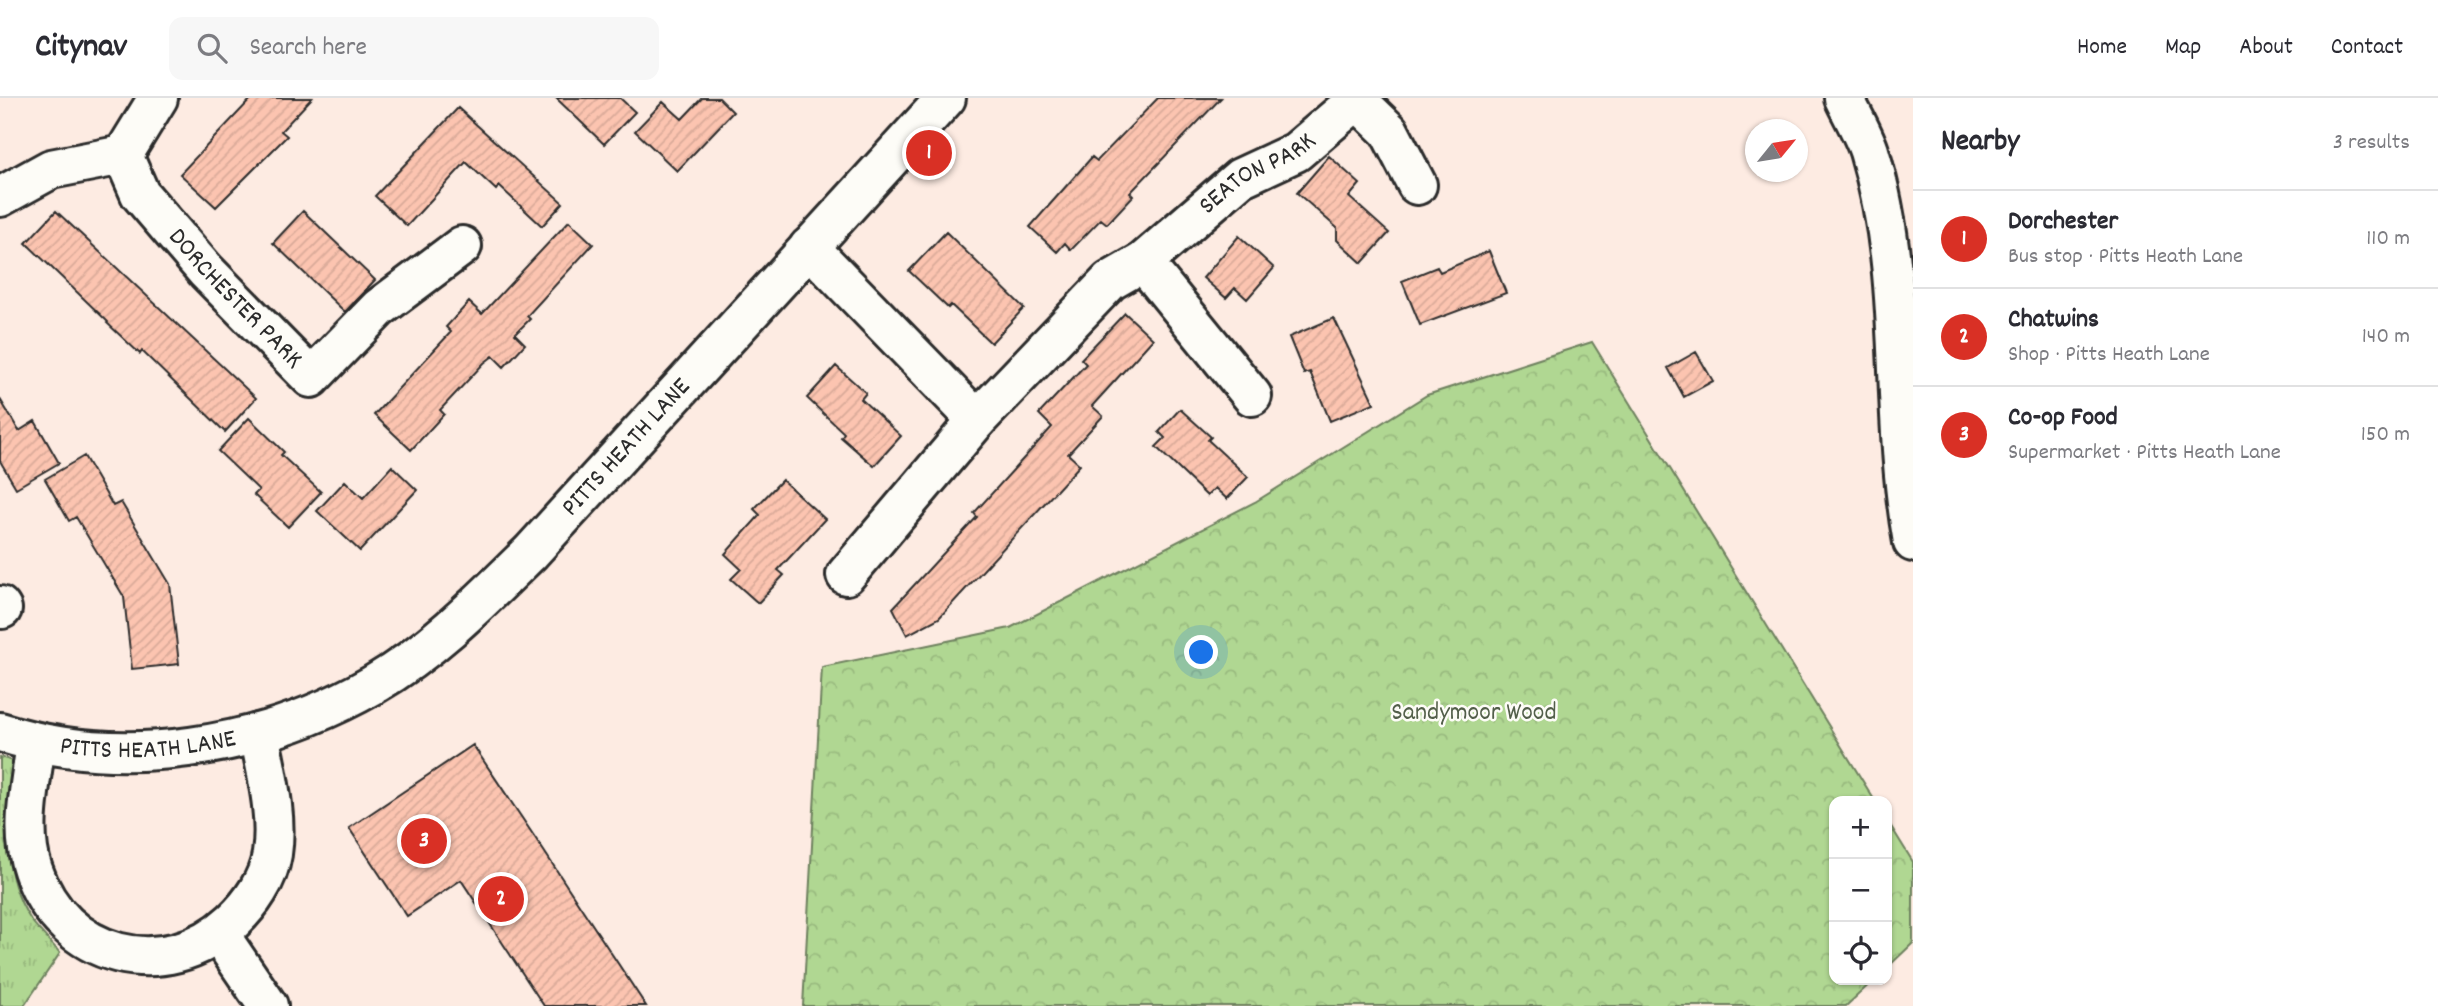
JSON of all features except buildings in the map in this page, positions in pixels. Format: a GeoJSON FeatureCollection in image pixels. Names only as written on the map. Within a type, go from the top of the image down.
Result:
{"type":"FeatureCollection","features":[{"type":"Feature","properties":{"kind":"street"},"geometry":{"type":"LineString","coordinates":[[0,197],[51,169],[123,155],[158,98]]}},
{"type":"Feature","properties":{"kind":"street","name":"PITTS HEATH LANE"},"geometry":{"type":"LineString","coordinates":[[0,732],[36,743],[108,751],[169,749],[259,733],[316,714],[373,685],[459,622],[531,552],[946,98]]}},
{"type":"Feature","properties":{"kind":"street"},"geometry":{"type":"LineString","coordinates":[[1844,98],[1868,149],[1889,234],[1899,330],[1913,542]]}},
{"type":"Feature","properties":{"kind":"street","name":"SEATON PARK"},"geometry":{"type":"LineString","coordinates":[[846,575],[977,420],[1110,281],[1143,262],[1240,178],[1296,152],[1357,100],[1389,131],[1417,185]]}},
{"type":"Feature","properties":{"kind":"street","name":"DORCHESTER PARK"},"geometry":{"type":"LineString","coordinates":[[123,155],[140,194],[206,271],[311,378],[379,308],[462,246]]}},
{"type":"Feature","properties":{"kind":"street"},"geometry":{"type":"LineString","coordinates":[[809,247],[977,420]]}},
{"type":"Feature","properties":{"kind":"street"},"geometry":{"type":"LineString","coordinates":[[1143,262],[1252,396]]}},
{"type":"Feature","properties":{"kind":"street","name":"PITTS HEATH LANE"},"geometry":{"type":"LineString","coordinates":[[36,743],[26,833],[32,869],[47,902],[75,934],[125,955],[161,957],[193,948],[219,934],[248,907],[262,882],[272,854],[272,813],[259,733]]}},
{"type":"Feature","properties":{"kind":"street"},"geometry":{"type":"LineString","coordinates":[[219,934],[268,1006]]}},
{"type":"Feature","properties":{"kind":"green space","name":"Sandymoor Wood"},"geometry":{"type":"Polygon","coordinates":[[[1592,342],[1872,796],[1829,796],[1829,985],[1869,985],[1846,1006],[803,1006],[822,667],[1010,628],[1255,502],[1427,395],[1592,342]]]}},
{"type":"Feature","properties":{"kind":"green space"},"geometry":{"type":"Polygon","coordinates":[[[0,757],[13,761],[7,822],[14,883],[31,920],[60,953],[24,1006],[0,1006],[0,757]]]}},
{"type":"Feature","properties":{"kind":"green space"},"geometry":{"type":"Polygon","coordinates":[[[1892,828],[1913,862],[1913,943],[1892,963],[1892,828]]]}},
{"type":"Feature","properties":{"kind":"place","name":"Dorchester"},"geometry":{"type":"Point","coordinates":[929,153]}},
{"type":"Feature","properties":{"kind":"place","name":"Co-op Food"},"geometry":{"type":"Point","coordinates":[424,841]}},
{"type":"Feature","properties":{"kind":"place","name":"Chatwins"},"geometry":{"type":"Point","coordinates":[501,899]}}]}
